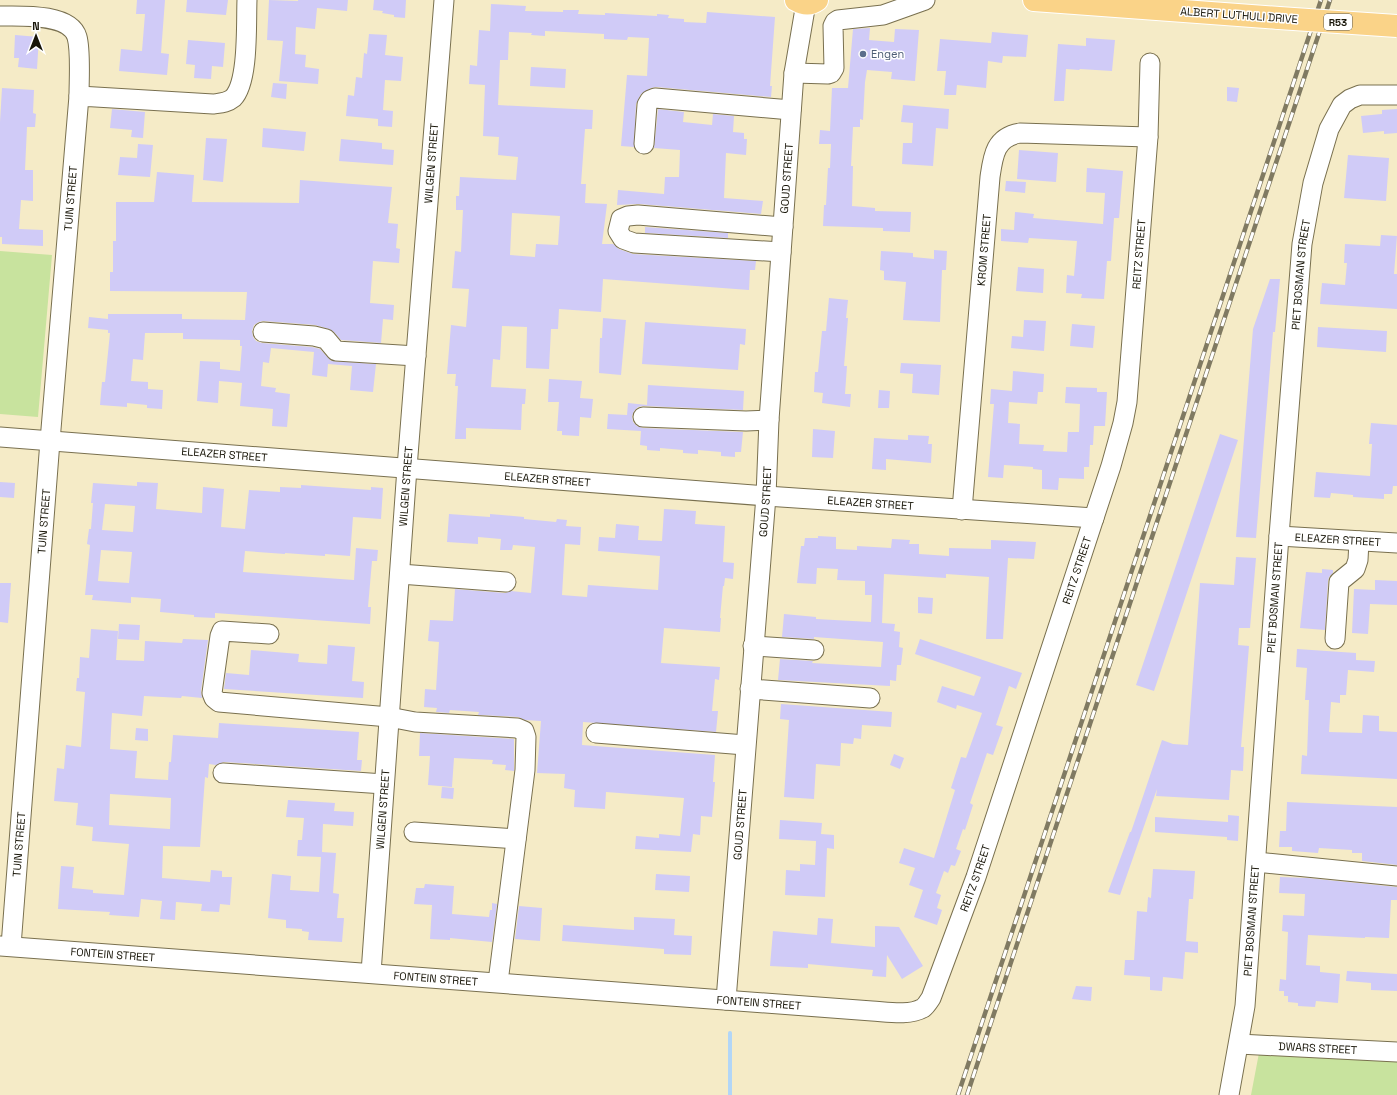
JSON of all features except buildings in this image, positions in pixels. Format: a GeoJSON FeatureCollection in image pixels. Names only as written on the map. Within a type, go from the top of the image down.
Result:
{"type":"FeatureCollection","features":[{"type":"Feature","properties":{"kind":"main road","name":"ALBERT LUTHULI DRIVE"},"geometry":{"type":"LineString","coordinates":[[1034,0],[1397,26]]}},
{"type":"Feature","properties":{"kind":"street"},"geometry":{"type":"LineString","coordinates":[[80,96],[212,104],[225,103],[232,99],[237,93],[243,74],[247,0]]}},
{"type":"Feature","properties":{"kind":"street","name":"WILGEN STREET"},"geometry":{"type":"LineString","coordinates":[[371,973],[407,468],[444,0]]}},
{"type":"Feature","properties":{"kind":"street"},"geometry":{"type":"LineString","coordinates":[[794,73],[831,73],[834,68],[833,26],[838,20],[883,15],[925,0]]}},
{"type":"Feature","properties":{"kind":"street","name":"GOUD STREET"},"geometry":{"type":"LineString","coordinates":[[726,1000],[745,745],[766,496],[769,420],[784,227],[791,110],[794,73],[806,1]]}},
{"type":"Feature","properties":{"kind":"street","name":"TUIN STREET"},"geometry":{"type":"LineString","coordinates":[[0,16],[35,17],[59,21],[72,28],[77,35],[80,96],[5,946]]}},
{"type":"Feature","properties":{"kind":"street","name":"REITZ STREET"},"geometry":{"type":"LineString","coordinates":[[872,1011],[915,1011],[925,1007],[931,998],[976,877],[1111,466],[1123,423],[1127,402],[1148,137],[1150,63]]}},
{"type":"Feature","properties":{"kind":"street","name":"PIET BOSMAN STREET"},"geometry":{"type":"LineString","coordinates":[[1229,1095],[1246,1006],[1279,536],[1302,244],[1313,183],[1329,129],[1342,105],[1350,99],[1360,95],[1397,95]]}},
{"type":"Feature","properties":{"kind":"street"},"geometry":{"type":"LineString","coordinates":[[644,144],[647,105],[650,100],[655,98],[791,110]]}},
{"type":"Feature","properties":{"kind":"street","name":"KROM STREET"},"geometry":{"type":"LineString","coordinates":[[962,510],[993,155],[998,145],[1004,138],[1011,134],[1148,137]]}},
{"type":"Feature","properties":{"kind":"street"},"geometry":{"type":"LineString","coordinates":[[781,252],[634,243],[623,239],[618,231],[621,219],[628,216],[638,215],[784,227]]}},
{"type":"Feature","properties":{"kind":"street"},"geometry":{"type":"LineString","coordinates":[[264,332],[314,336],[326,339],[336,351],[416,356]]}},
{"type":"Feature","properties":{"kind":"street"},"geometry":{"type":"LineString","coordinates":[[643,417],[746,421],[769,420]]}},
{"type":"Feature","properties":{"kind":"street","name":"ELEAZER STREET"},"geometry":{"type":"LineString","coordinates":[[0,437],[766,496],[1094,518]]}},
{"type":"Feature","properties":{"kind":"street","name":"ELEAZER STREET"},"geometry":{"type":"LineString","coordinates":[[1279,536],[1397,544]]}},
{"type":"Feature","properties":{"kind":"street"},"geometry":{"type":"LineString","coordinates":[[1335,639],[1339,582],[1355,570],[1358,560],[1359,541]]}},
{"type":"Feature","properties":{"kind":"street"},"geometry":{"type":"LineString","coordinates":[[400,574],[506,582]]}},
{"type":"Feature","properties":{"kind":"street"},"geometry":{"type":"LineString","coordinates":[[269,634],[222,631],[212,693],[214,698],[219,702],[390,717],[415,722],[517,728],[524,731],[526,737],[525,770],[498,982]]}},
{"type":"Feature","properties":{"kind":"street"},"geometry":{"type":"LineString","coordinates":[[753,646],[814,650]]}},
{"type":"Feature","properties":{"kind":"street"},"geometry":{"type":"LineString","coordinates":[[750,689],[870,698]]}},
{"type":"Feature","properties":{"kind":"street"},"geometry":{"type":"LineString","coordinates":[[596,733],[745,745]]}},
{"type":"Feature","properties":{"kind":"street"},"geometry":{"type":"LineString","coordinates":[[223,773],[384,784]]}},
{"type":"Feature","properties":{"kind":"street"},"geometry":{"type":"LineString","coordinates":[[414,832],[516,839]]}},
{"type":"Feature","properties":{"kind":"street"},"geometry":{"type":"LineString","coordinates":[[1256,862],[1397,876]]}},
{"type":"Feature","properties":{"kind":"street","name":"FONTEIN STREET"},"geometry":{"type":"LineString","coordinates":[[5,946],[872,1011]]}},
{"type":"Feature","properties":{"kind":"street","name":"DWARS STREET"},"geometry":{"type":"LineString","coordinates":[[1239,1044],[1397,1052]]}},
{"type":"Feature","properties":{"kind":"green space"},"geometry":{"type":"Polygon","coordinates":[[[0,251],[52,255],[38,417],[0,414],[0,251]]]}},
{"type":"Feature","properties":{"kind":"green space"},"geometry":{"type":"Polygon","coordinates":[[[1259,1053],[1397,1059],[1397,1095],[1251,1095],[1259,1053]]]}},
{"type":"Feature","properties":{"kind":"waterway"},"geometry":{"type":"LineString","coordinates":[[730,1033],[730,1095]]}},
{"type":"Feature","properties":{"kind":"railway"},"geometry":{"type":"LineString","coordinates":[[958,1095],[1321,0]]}},
{"type":"Feature","properties":{"kind":"railway"},"geometry":{"type":"LineString","coordinates":[[967,1095],[1330,0]]}},
{"type":"Feature","properties":{"kind":"place","name":"Engen"},"geometry":{"type":"Point","coordinates":[863,54]}}]}
